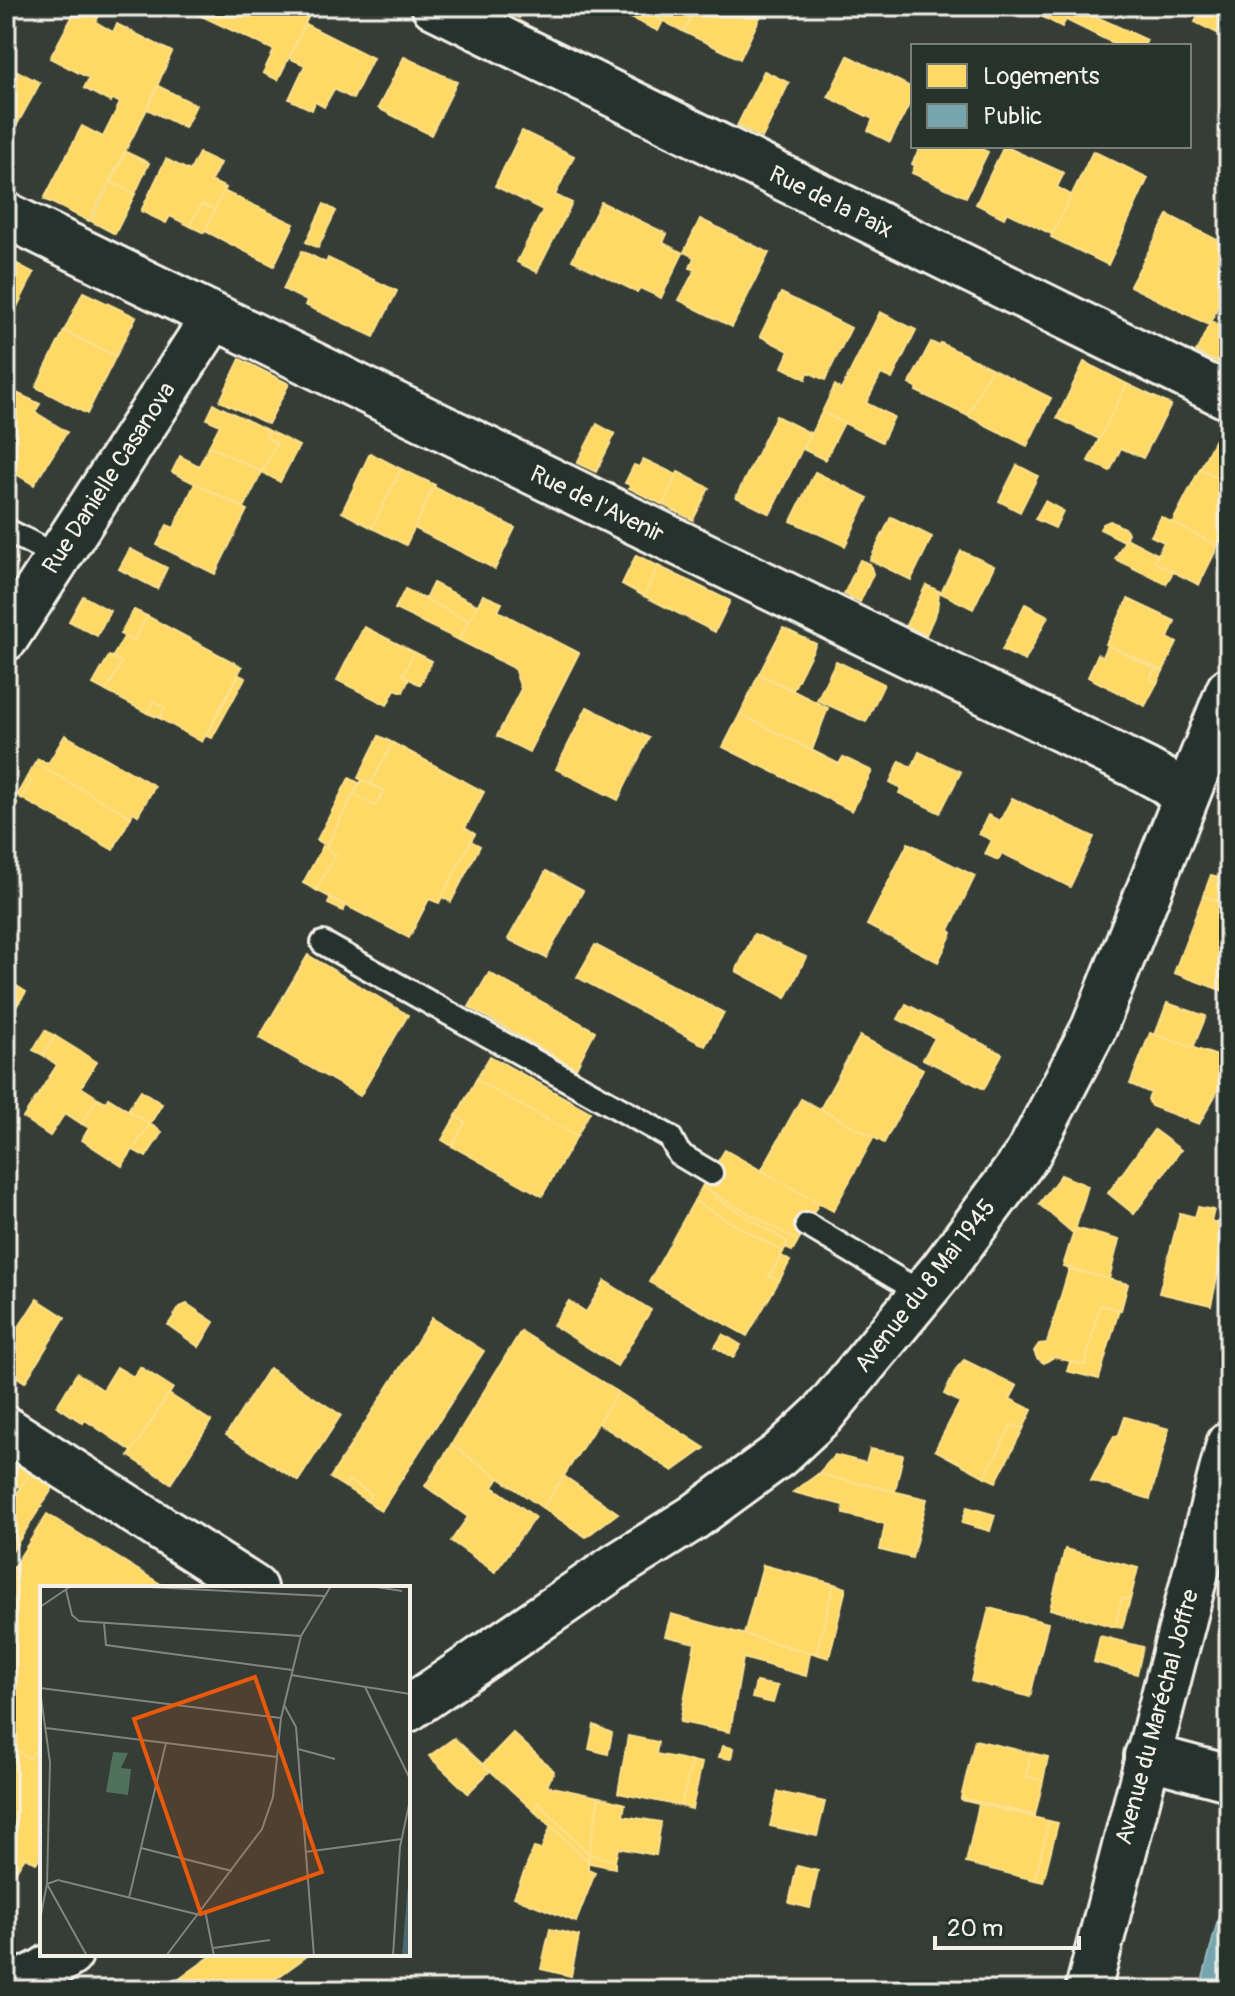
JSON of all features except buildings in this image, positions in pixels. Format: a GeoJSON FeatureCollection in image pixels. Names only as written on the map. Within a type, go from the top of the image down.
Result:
{"type":"FeatureCollection","features":[{"type":"Feature","properties":{"kind":"street","name":"Rue de la Paix"},"geometry":{"type":"LineString","coordinates":[[434,6],[1229,397]]}},
{"type":"Feature","properties":{"kind":"street","name":"Rue de l'Avenir"},"geometry":{"type":"LineString","coordinates":[[6,215],[1145,770],[1165,781],[1185,798]]}},
{"type":"Feature","properties":{"kind":"street","name":"Rue Danielle Casanova"},"geometry":{"type":"LineString","coordinates":[[6,638],[213,318]]}},
{"type":"Feature","properties":{"kind":"street","name":"Avenue du 8 Mai 1945"},"geometry":{"type":"LineString","coordinates":[[412,1701],[693,1518],[779,1455],[823,1414],[923,1294],[1028,1154],[1094,1028],[1229,690]]}},
{"type":"Feature","properties":{"kind":"street"},"geometry":{"type":"LineString","coordinates":[[6,1429],[251,1586]]}},
{"type":"Feature","properties":{"kind":"street","name":"Avenue du Maréchal Joffre"},"geometry":{"type":"LineString","coordinates":[[1088,1990],[1229,1444]]}},
{"type":"Feature","properties":{"kind":"street"},"geometry":{"type":"LineString","coordinates":[[1147,1756],[1229,1778]]}},
{"type":"Feature","properties":{"kind":"lane"},"geometry":{"type":"LineString","coordinates":[[6,530],[59,557]]}},
{"type":"Feature","properties":{"kind":"lane"},"geometry":{"type":"LineString","coordinates":[[323,943],[670,1137],[679,1154],[711,1173]]}},
{"type":"Feature","properties":{"kind":"lane"},"geometry":{"type":"LineString","coordinates":[[807,1225],[923,1294]]}}]}
